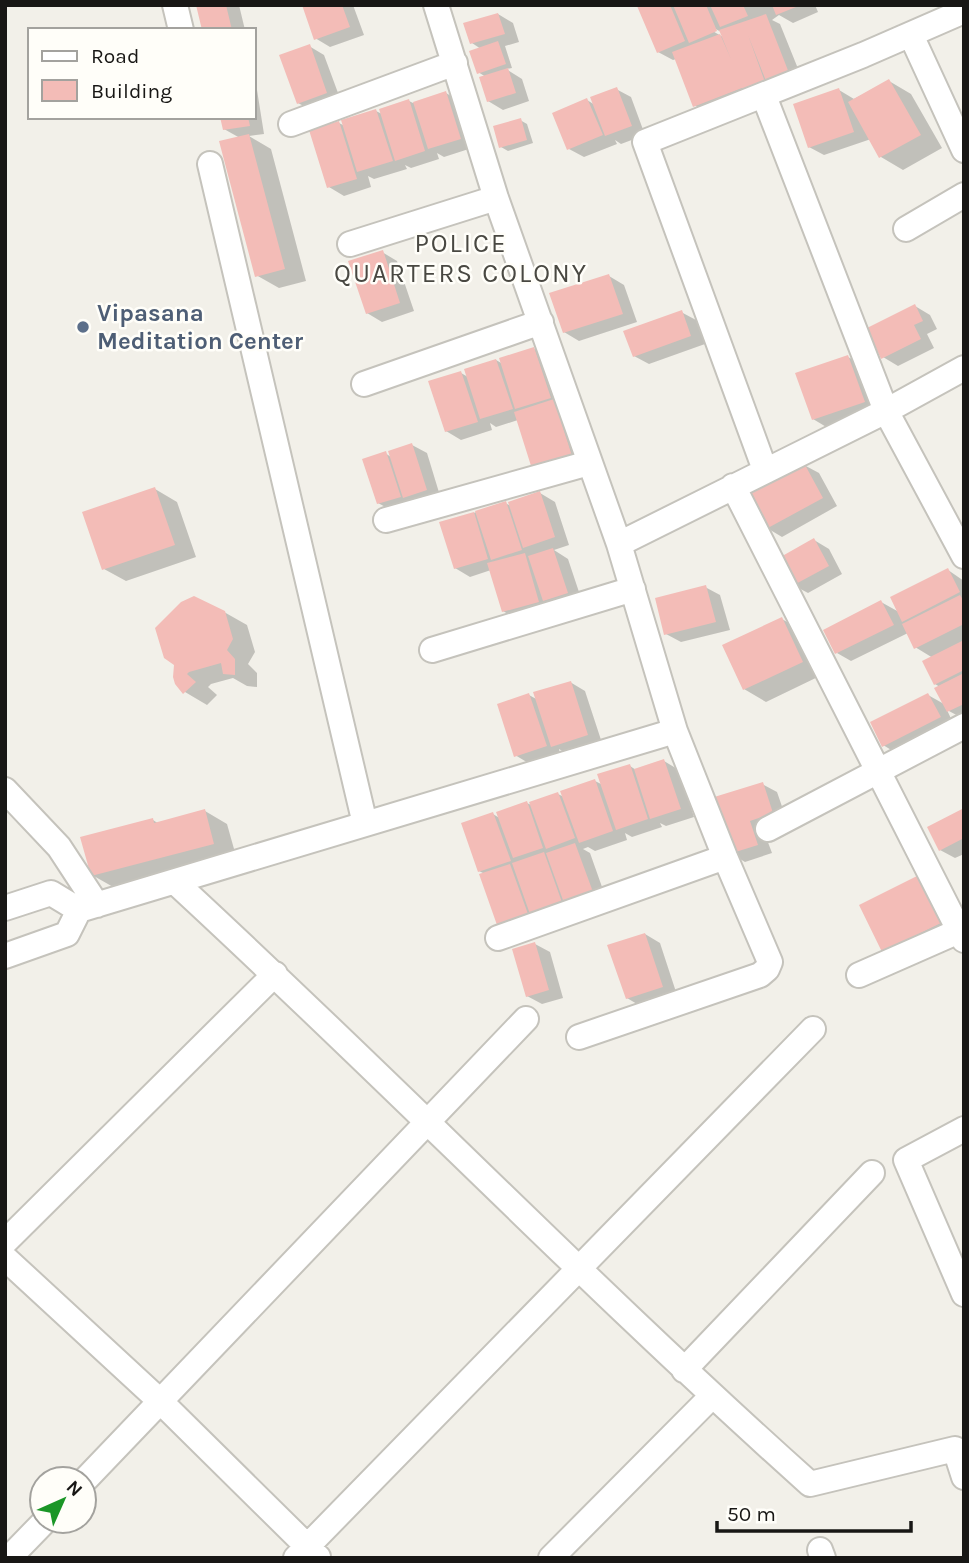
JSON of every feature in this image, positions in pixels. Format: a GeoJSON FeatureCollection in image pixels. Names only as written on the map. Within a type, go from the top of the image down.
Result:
{"type":"FeatureCollection","features":[{"type":"Feature","properties":{"kind":"street"},"geometry":{"type":"LineString","coordinates":[[175,5],[181,28]]}},
{"type":"Feature","properties":{"kind":"street"},"geometry":{"type":"LineString","coordinates":[[436,5],[496,198],[619,544],[675,731],[770,962],[767,970],[760,975],[579,1037]]}},
{"type":"Feature","properties":{"kind":"street"},"geometry":{"type":"LineString","coordinates":[[765,470],[645,142],[764,96],[964,11]]}},
{"type":"Feature","properties":{"kind":"street"},"geometry":{"type":"LineString","coordinates":[[911,35],[964,150]]}},
{"type":"Feature","properties":{"kind":"street"},"geometry":{"type":"LineString","coordinates":[[291,124],[455,63]]}},
{"type":"Feature","properties":{"kind":"street"},"geometry":{"type":"LineString","coordinates":[[764,96],[886,411],[964,556]]}},
{"type":"Feature","properties":{"kind":"street"},"geometry":{"type":"LineString","coordinates":[[210,164],[365,824]]}},
{"type":"Feature","properties":{"kind":"street"},"geometry":{"type":"LineString","coordinates":[[906,229],[964,195]]}},
{"type":"Feature","properties":{"kind":"street"},"geometry":{"type":"LineString","coordinates":[[350,244],[496,198]]}},
{"type":"Feature","properties":{"kind":"street"},"geometry":{"type":"LineString","coordinates":[[364,384],[541,322]]}},
{"type":"Feature","properties":{"kind":"street"},"geometry":{"type":"LineString","coordinates":[[619,544],[886,411],[964,368]]}},
{"type":"Feature","properties":{"kind":"street"},"geometry":{"type":"LineString","coordinates":[[386,520],[589,463]]}},
{"type":"Feature","properties":{"kind":"street"},"geometry":{"type":"LineString","coordinates":[[733,486],[961,935],[859,975]]}},
{"type":"Feature","properties":{"kind":"street"},"geometry":{"type":"LineString","coordinates":[[432,650],[633,589]]}},
{"type":"Feature","properties":{"kind":"street"},"geometry":{"type":"LineString","coordinates":[[768,829],[964,726]]}},
{"type":"Feature","properties":{"kind":"street"},"geometry":{"type":"LineString","coordinates":[[5,956],[67,934],[88,908],[675,731]]}},
{"type":"Feature","properties":{"kind":"street"},"geometry":{"type":"LineString","coordinates":[[5,790],[59,847],[88,908]]}},
{"type":"Feature","properties":{"kind":"street"},"geometry":{"type":"LineString","coordinates":[[498,938],[725,857]]}},
{"type":"Feature","properties":{"kind":"street"},"geometry":{"type":"LineString","coordinates":[[175,882],[275,974],[684,1370],[810,1484],[955,1449],[964,1477]]}},
{"type":"Feature","properties":{"kind":"street"},"geometry":{"type":"LineString","coordinates":[[5,908],[51,893],[88,908]]}},
{"type":"Feature","properties":{"kind":"street"},"geometry":{"type":"LineString","coordinates":[[5,1242],[275,974]]}},
{"type":"Feature","properties":{"kind":"street"},"geometry":{"type":"LineString","coordinates":[[98,1467],[526,1019]]}},
{"type":"Feature","properties":{"kind":"street"},"geometry":{"type":"LineString","coordinates":[[5,1258],[161,1402],[307,1554],[580,1267],[813,1029]]}},
{"type":"Feature","properties":{"kind":"street"},"geometry":{"type":"LineString","coordinates":[[964,1129],[906,1160],[964,1294]]}},
{"type":"Feature","properties":{"kind":"street"},"geometry":{"type":"LineString","coordinates":[[684,1370],[872,1173]]}},
{"type":"Feature","properties":{"kind":"street"},"geometry":{"type":"LineString","coordinates":[[551,1558],[712,1396]]}},
{"type":"Feature","properties":{"kind":"street"},"geometry":{"type":"LineString","coordinates":[[9,1558],[31,1535]]}},
{"type":"Feature","properties":{"kind":"building"},"geometry":{"type":"Polygon","coordinates":[[[196,5],[226,5],[232,28],[202,28],[196,5]]]}},
{"type":"Feature","properties":{"kind":"building"},"geometry":{"type":"Polygon","coordinates":[[[302,5],[342,5],[350,27],[314,40],[302,5]]]}},
{"type":"Feature","properties":{"kind":"building"},"geometry":{"type":"Polygon","coordinates":[[[670,5],[685,41],[657,53],[637,6],[670,5]]]}},
{"type":"Feature","properties":{"kind":"building"},"geometry":{"type":"Polygon","coordinates":[[[673,5],[706,5],[717,31],[689,43],[673,5]]]}},
{"type":"Feature","properties":{"kind":"building"},"geometry":{"type":"Polygon","coordinates":[[[710,5],[743,5],[748,16],[720,27],[710,5]]]}},
{"type":"Feature","properties":{"kind":"building"},"geometry":{"type":"Polygon","coordinates":[[[772,5],[801,5],[776,15],[772,5]]]}},
{"type":"Feature","properties":{"kind":"building"},"geometry":{"type":"Polygon","coordinates":[[[498,13],[505,34],[470,44],[463,23],[498,13]]]}},
{"type":"Feature","properties":{"kind":"building"},"geometry":{"type":"Polygon","coordinates":[[[766,14],[789,73],[766,81],[748,35],[765,82],[693,107],[672,52],[720,34],[731,59],[719,30],[766,14]]]}},
{"type":"Feature","properties":{"kind":"building"},"geometry":{"type":"Polygon","coordinates":[[[498,41],[506,64],[477,74],[469,51],[498,41]]]}},
{"type":"Feature","properties":{"kind":"building"},"geometry":{"type":"Polygon","coordinates":[[[310,44],[327,93],[297,104],[279,55],[310,44]]]}},
{"type":"Feature","properties":{"kind":"building"},"geometry":{"type":"Polygon","coordinates":[[[508,68],[516,93],[487,102],[479,77],[508,68]]]}},
{"type":"Feature","properties":{"kind":"building"},"geometry":{"type":"Polygon","coordinates":[[[889,79],[921,135],[879,158],[848,102],[889,79]]]}},
{"type":"Feature","properties":{"kind":"building"},"geometry":{"type":"Polygon","coordinates":[[[617,87],[632,126],[605,136],[590,97],[617,87]]]}},
{"type":"Feature","properties":{"kind":"building"},"geometry":{"type":"Polygon","coordinates":[[[839,88],[854,132],[808,148],[793,104],[839,88]]]}},
{"type":"Feature","properties":{"kind":"building"},"geometry":{"type":"Polygon","coordinates":[[[446,91],[461,139],[428,149],[413,102],[446,91]]]}},
{"type":"Feature","properties":{"kind":"building"},"geometry":{"type":"Polygon","coordinates":[[[587,98],[603,135],[567,150],[552,113],[587,98]]]}},
{"type":"Feature","properties":{"kind":"building"},"geometry":{"type":"Polygon","coordinates":[[[409,99],[425,151],[395,161],[379,109],[409,99]]]}},
{"type":"Feature","properties":{"kind":"building"},"geometry":{"type":"Polygon","coordinates":[[[376,109],[393,161],[357,172],[341,120],[376,109]]]}},
{"type":"Feature","properties":{"kind":"building"},"geometry":{"type":"Polygon","coordinates":[[[521,118],[527,140],[499,148],[493,126],[521,118]]]}},
{"type":"Feature","properties":{"kind":"building"},"geometry":{"type":"Polygon","coordinates":[[[220,119],[248,119],[250,126],[223,130],[220,119]]]}},
{"type":"Feature","properties":{"kind":"building"},"geometry":{"type":"Polygon","coordinates":[[[339,121],[357,179],[327,188],[309,130],[339,121]]]}},
{"type":"Feature","properties":{"kind":"building"},"geometry":{"type":"Polygon","coordinates":[[[249,134],[285,269],[255,277],[219,141],[249,134]]]}},
{"type":"Feature","properties":{"kind":"building"},"geometry":{"type":"Polygon","coordinates":[[[383,250],[400,303],[366,314],[348,261],[383,250]]]}},
{"type":"Feature","properties":{"kind":"building"},"geometry":{"type":"Polygon","coordinates":[[[609,274],[623,314],[563,333],[549,293],[609,274]]]}},
{"type":"Feature","properties":{"kind":"building"},"geometry":{"type":"Polygon","coordinates":[[[915,304],[923,321],[914,325],[921,339],[881,359],[867,328],[915,304]]]}},
{"type":"Feature","properties":{"kind":"building"},"geometry":{"type":"Polygon","coordinates":[[[682,310],[691,336],[633,357],[623,331],[682,310]]]}},
{"type":"Feature","properties":{"kind":"building"},"geometry":{"type":"Polygon","coordinates":[[[534,347],[551,398],[515,409],[499,358],[534,347]]]}},
{"type":"Feature","properties":{"kind":"building"},"geometry":{"type":"Polygon","coordinates":[[[848,355],[865,402],[812,420],[795,373],[848,355]]]}},
{"type":"Feature","properties":{"kind":"building"},"geometry":{"type":"Polygon","coordinates":[[[496,359],[513,409],[480,419],[464,369],[496,359]]]}},
{"type":"Feature","properties":{"kind":"building"},"geometry":{"type":"Polygon","coordinates":[[[461,371],[478,422],[445,432],[428,381],[461,371]]]}},
{"type":"Feature","properties":{"kind":"building"},"geometry":{"type":"Polygon","coordinates":[[[554,399],[572,456],[532,469],[514,412],[554,399]]]}},
{"type":"Feature","properties":{"kind":"building"},"geometry":{"type":"Polygon","coordinates":[[[412,443],[427,490],[403,498],[388,451],[412,443]]]}},
{"type":"Feature","properties":{"kind":"building"},"geometry":{"type":"Polygon","coordinates":[[[386,451],[401,497],[377,504],[362,459],[386,451]]]}},
{"type":"Feature","properties":{"kind":"building"},"geometry":{"type":"Polygon","coordinates":[[[804,463],[823,498],[766,529],[747,495],[804,463]]]}},
{"type":"Feature","properties":{"kind":"building"},"geometry":{"type":"Polygon","coordinates":[[[155,487],[175,545],[102,570],[82,512],[155,487]]]}},
{"type":"Feature","properties":{"kind":"building"},"geometry":{"type":"Polygon","coordinates":[[[540,491],[555,537],[523,548],[508,502],[540,491]]]}},
{"type":"Feature","properties":{"kind":"building"},"geometry":{"type":"Polygon","coordinates":[[[506,501],[522,550],[491,560],[475,511],[506,501]]]}},
{"type":"Feature","properties":{"kind":"building"},"geometry":{"type":"Polygon","coordinates":[[[474,512],[488,559],[454,569],[439,522],[474,512]]]}},
{"type":"Feature","properties":{"kind":"building"},"geometry":{"type":"Polygon","coordinates":[[[814,538],[829,566],[792,586],[777,559],[814,538]]]}},
{"type":"Feature","properties":{"kind":"building"},"geometry":{"type":"Polygon","coordinates":[[[553,548],[568,593],[543,601],[528,556],[553,548]]]}},
{"type":"Feature","properties":{"kind":"building"},"geometry":{"type":"Polygon","coordinates":[[[525,553],[539,602],[502,612],[487,563],[525,553]]]}},
{"type":"Feature","properties":{"kind":"building"},"geometry":{"type":"Polygon","coordinates":[[[948,568],[960,592],[902,622],[890,597],[948,568]]]}},
{"type":"Feature","properties":{"kind":"building"},"geometry":{"type":"Polygon","coordinates":[[[706,585],[716,622],[664,635],[655,598],[706,585]]]}},
{"type":"Feature","properties":{"kind":"building"},"geometry":{"type":"Polygon","coordinates":[[[960,595],[964,602],[964,624],[914,649],[902,624],[960,595]]]}},
{"type":"Feature","properties":{"kind":"building"},"geometry":{"type":"Polygon","coordinates":[[[194,596],[225,611],[233,639],[227,650],[235,659],[235,675],[223,674],[221,663],[189,672],[187,674],[196,682],[183,694],[175,684],[174,665],[164,658],[155,628],[181,602],[194,596]]]}},
{"type":"Feature","properties":{"kind":"building"},"geometry":{"type":"Polygon","coordinates":[[[881,600],[894,625],[835,654],[823,630],[881,600]]]}},
{"type":"Feature","properties":{"kind":"building"},"geometry":{"type":"Polygon","coordinates":[[[782,617],[803,662],[743,690],[722,645],[782,617]]]}},
{"type":"Feature","properties":{"kind":"building"},"geometry":{"type":"Polygon","coordinates":[[[964,640],[964,670],[934,685],[922,661],[964,640]]]}},
{"type":"Feature","properties":{"kind":"building"},"geometry":{"type":"Polygon","coordinates":[[[964,673],[964,704],[947,712],[934,688],[964,673]]]}},
{"type":"Feature","properties":{"kind":"building"},"geometry":{"type":"Polygon","coordinates":[[[571,681],[588,735],[551,747],[533,692],[571,681]]]}},
{"type":"Feature","properties":{"kind":"building"},"geometry":{"type":"Polygon","coordinates":[[[529,693],[547,746],[514,757],[497,704],[529,693]]]}},
{"type":"Feature","properties":{"kind":"building"},"geometry":{"type":"Polygon","coordinates":[[[928,693],[941,717],[882,747],[870,722],[928,693]]]}},
{"type":"Feature","properties":{"kind":"building"},"geometry":{"type":"Polygon","coordinates":[[[664,759],[681,809],[650,819],[634,769],[664,759]]]}},
{"type":"Feature","properties":{"kind":"building"},"geometry":{"type":"Polygon","coordinates":[[[630,764],[648,819],[616,830],[597,774],[630,764]]]}},
{"type":"Feature","properties":{"kind":"building"},"geometry":{"type":"Polygon","coordinates":[[[595,779],[613,831],[579,843],[560,791],[595,779]]]}},
{"type":"Feature","properties":{"kind":"building"},"geometry":{"type":"Polygon","coordinates":[[[763,782],[773,813],[750,821],[758,845],[729,854],[711,798],[763,782]]]}},
{"type":"Feature","properties":{"kind":"building"},"geometry":{"type":"Polygon","coordinates":[[[558,792],[575,838],[546,849],[529,802],[558,792]]]}},
{"type":"Feature","properties":{"kind":"building"},"geometry":{"type":"Polygon","coordinates":[[[527,801],[543,848],[513,858],[496,812],[527,801]]]}},
{"type":"Feature","properties":{"kind":"building"},"geometry":{"type":"Polygon","coordinates":[[[964,808],[964,838],[939,851],[927,827],[964,808]]]}},
{"type":"Feature","properties":{"kind":"building"},"geometry":{"type":"Polygon","coordinates":[[[205,809],[214,844],[91,876],[80,837],[153,818],[154,823],[205,809]]]}},
{"type":"Feature","properties":{"kind":"building"},"geometry":{"type":"Polygon","coordinates":[[[493,812],[511,861],[478,872],[461,823],[493,812]]]}},
{"type":"Feature","properties":{"kind":"building"},"geometry":{"type":"Polygon","coordinates":[[[575,843],[593,892],[564,903],[546,853],[575,843]]]}},
{"type":"Feature","properties":{"kind":"building"},"geometry":{"type":"Polygon","coordinates":[[[544,852],[563,905],[531,917],[512,863],[544,852]]]}},
{"type":"Feature","properties":{"kind":"building"},"geometry":{"type":"Polygon","coordinates":[[[510,864],[528,914],[497,925],[479,874],[510,864]]]}},
{"type":"Feature","properties":{"kind":"building"},"geometry":{"type":"Polygon","coordinates":[[[919,875],[943,922],[882,952],[859,905],[919,875]]]}},
{"type":"Feature","properties":{"kind":"building"},"geometry":{"type":"Polygon","coordinates":[[[645,933],[663,987],[626,999],[607,945],[645,933]]]}},
{"type":"Feature","properties":{"kind":"building"},"geometry":{"type":"Polygon","coordinates":[[[535,942],[549,990],[526,997],[512,949],[535,942]]]}},
{"type":"Feature","properties":{"kind":"place","name":"Vipasana Meditation Center"},"geometry":{"type":"Point","coordinates":[83,327]}},
{"type":"Feature","properties":{"kind":"district","name":"POLICE QUARTERS COLONY"},"geometry":{"type":"Point","coordinates":[461,258]}}]}
